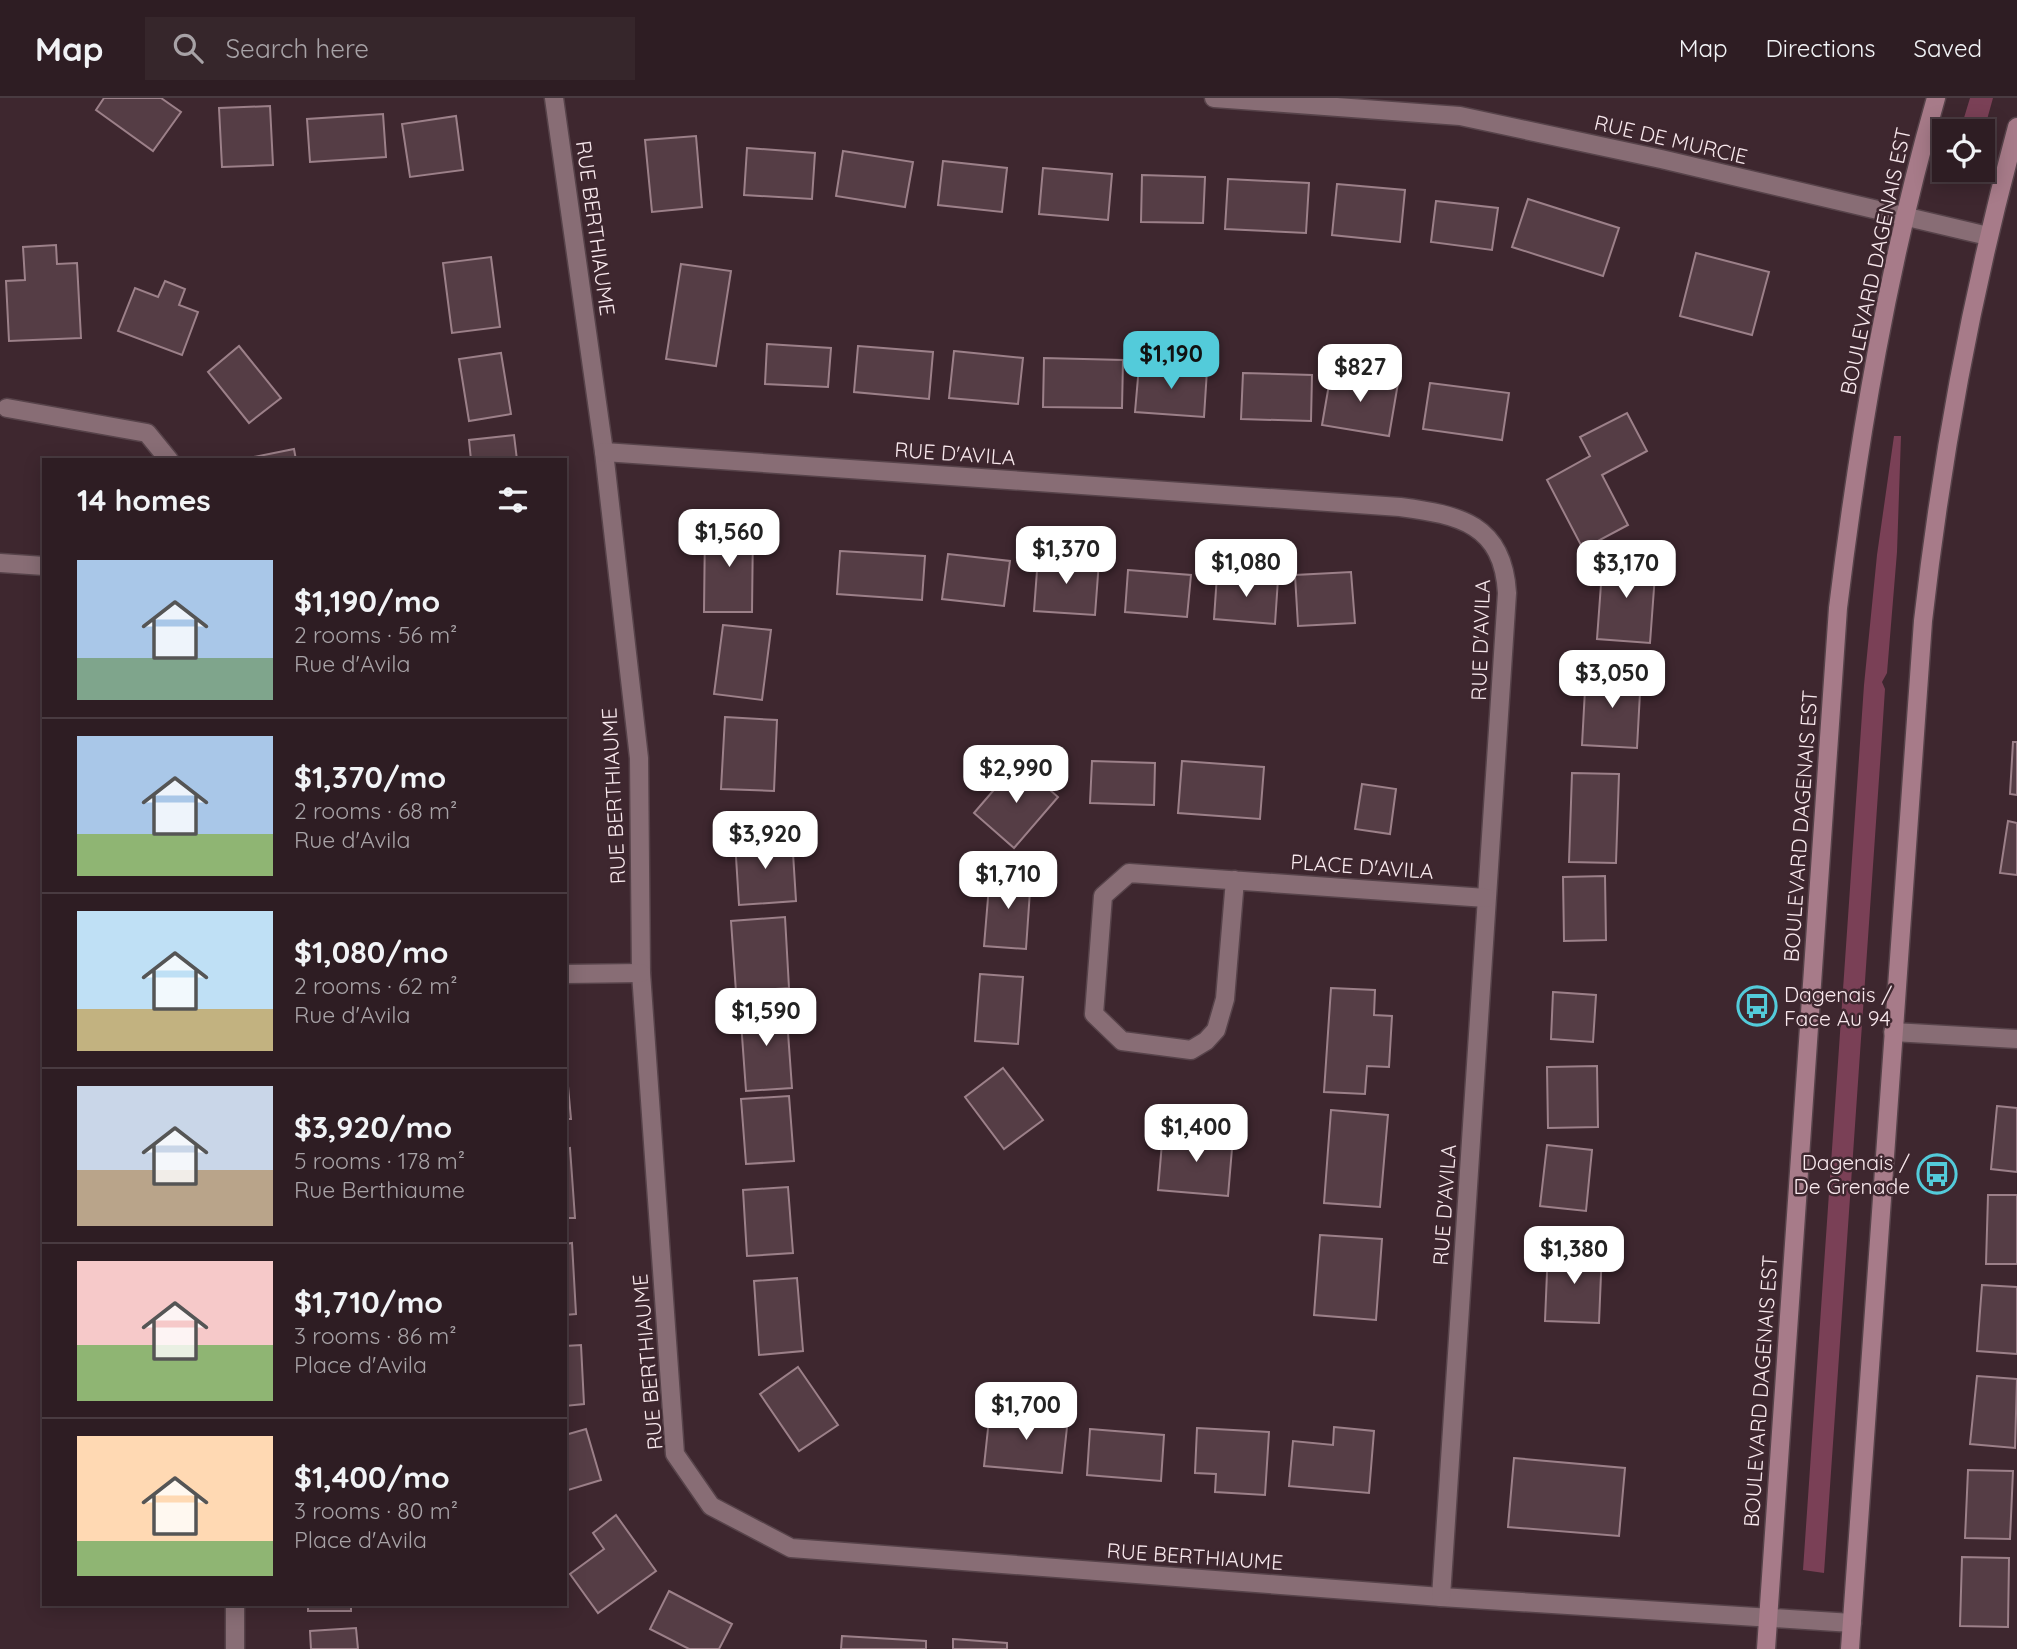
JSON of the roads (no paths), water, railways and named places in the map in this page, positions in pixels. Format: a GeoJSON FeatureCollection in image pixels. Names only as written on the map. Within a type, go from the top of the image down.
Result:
{"type":"FeatureCollection","features":[{"type":"Feature","properties":{"kind":"main road","name":"BOULEVARD DAGENAIS EST"},"geometry":{"type":"LineString","coordinates":[[1766,1649],[1838,608],[1882,318],[1936,98]]}},
{"type":"Feature","properties":{"kind":"main road"},"geometry":{"type":"LineString","coordinates":[[1850,1649],[1920,667],[1931,548],[1947,436],[1989,236],[2017,127]]}},
{"type":"Feature","properties":{"kind":"street","name":"RUE BERTHIAUME"},"geometry":{"type":"LineString","coordinates":[[554,98],[604,452],[639,758],[641,973],[675,1454],[711,1506],[791,1548],[1441,1597],[1852,1623]]}},
{"type":"Feature","properties":{"kind":"street","name":"RUE DE MURCIE"},"geometry":{"type":"LineString","coordinates":[[1214,98],[1460,116],[1661,159],[1989,236]]}},
{"type":"Feature","properties":{"kind":"street"},"geometry":{"type":"LineString","coordinates":[[7,408],[147,433],[167,458]]}},
{"type":"Feature","properties":{"kind":"street","name":"RUE D'AVILA"},"geometry":{"type":"LineString","coordinates":[[604,452],[1400,507],[1438,512],[1469,523],[1495,545],[1506,570],[1507,593],[1441,1597]]}},
{"type":"Feature","properties":{"kind":"street"},"geometry":{"type":"LineString","coordinates":[[0,563],[42,566]]}},
{"type":"Feature","properties":{"kind":"street","name":"PLACE D'AVILA"},"geometry":{"type":"LineString","coordinates":[[1234,880],[1225,999],[1216,1030],[1206,1041],[1191,1050],[1122,1041],[1094,1014],[1103,896],[1129,873],[1234,880],[1486,898]]}},
{"type":"Feature","properties":{"kind":"street"},"geometry":{"type":"LineString","coordinates":[[567,974],[641,973]]}},
{"type":"Feature","properties":{"kind":"street"},"geometry":{"type":"LineString","coordinates":[[1894,1032],[2017,1040]]}},
{"type":"Feature","properties":{"kind":"street"},"geometry":{"type":"LineString","coordinates":[[234,1606],[235,1649]]}},
{"type":"Feature","properties":{"kind":"place","name":"Dagenais / Face Au 94"},"geometry":{"type":"Point","coordinates":[1757,1006]}},
{"type":"Feature","properties":{"kind":"place","name":"Dagenais / De Grenade"},"geometry":{"type":"Point","coordinates":[1937,1174]}}]}
